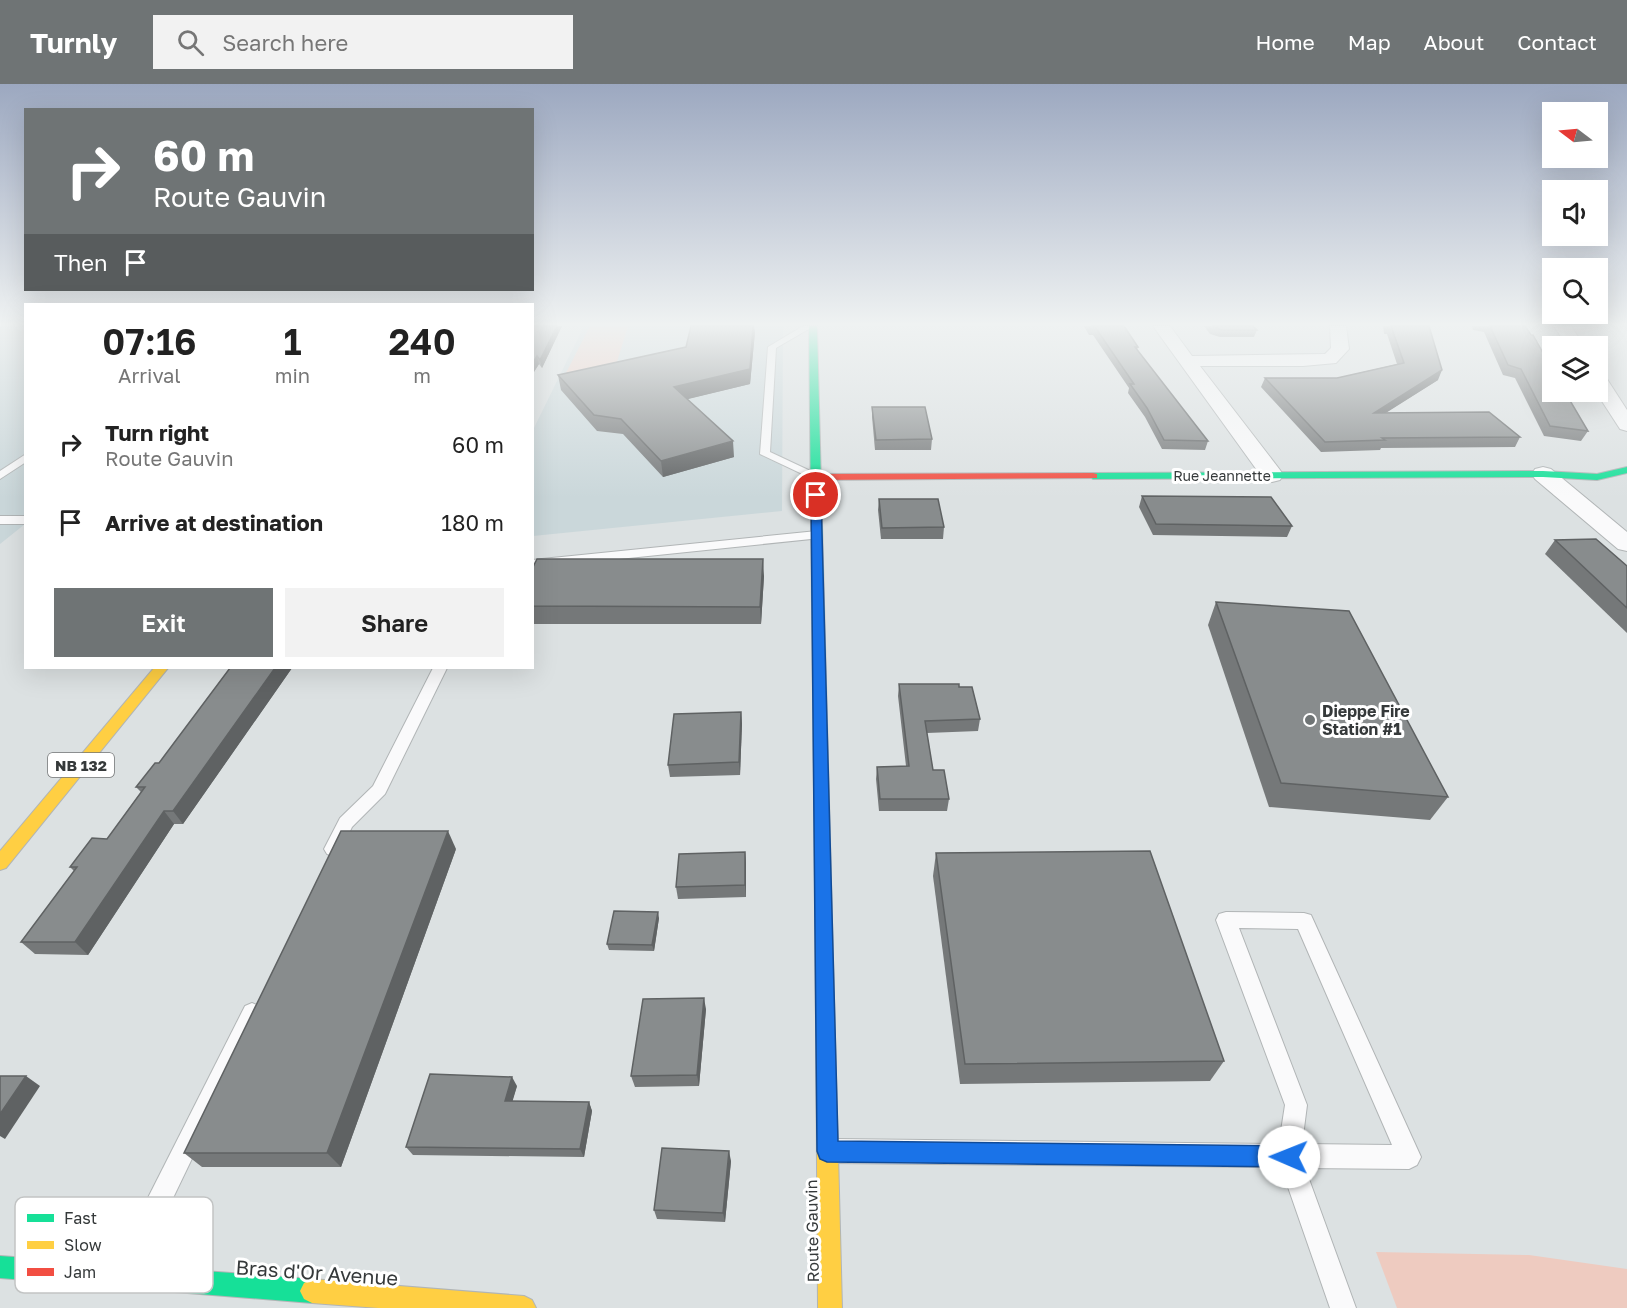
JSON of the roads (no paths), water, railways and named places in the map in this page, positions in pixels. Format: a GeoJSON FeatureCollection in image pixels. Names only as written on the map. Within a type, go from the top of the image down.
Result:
{"type":"FeatureCollection","features":[{"type":"Feature","properties":{"kind":"street","name":"Route Gauvin"},"geometry":{"type":"LineString","coordinates":[[813,383],[830,1308]]}},
{"type":"Feature","properties":{"kind":"street"},"geometry":{"type":"LineString","coordinates":[[1203,383],[1272,475]]}},
{"type":"Feature","properties":{"kind":"street"},"geometry":{"type":"LineString","coordinates":[[1608,396],[1627,425]]}},
{"type":"Feature","properties":{"kind":"street","name":"Rue Jeannette"},"geometry":{"type":"LineString","coordinates":[[815,477],[1618,475],[1627,471]]}},
{"type":"Feature","properties":{"kind":"street"},"geometry":{"type":"LineString","coordinates":[[1543,474],[1627,544]]}},
{"type":"Feature","properties":{"kind":"street","name":"NB 132"},"geometry":{"type":"LineString","coordinates":[[0,863],[160,669]]}},
{"type":"Feature","properties":{"kind":"street","name":"Bras d'Or Avenue"},"geometry":{"type":"LineString","coordinates":[[0,1267],[15,1268]]}},
{"type":"Feature","properties":{"kind":"street","name":"Bras d'Or Avenue"},"geometry":{"type":"LineString","coordinates":[[213,1284],[524,1308]]}},
{"type":"Feature","properties":{"kind":"lane"},"geometry":{"type":"LineString","coordinates":[[770,383],[765,454],[815,477]]}},
{"type":"Feature","properties":{"kind":"lane"},"geometry":{"type":"LineString","coordinates":[[0,476],[24,458]]}},
{"type":"Feature","properties":{"kind":"lane"},"geometry":{"type":"LineString","coordinates":[[0,520],[24,520]]}},
{"type":"Feature","properties":{"kind":"lane"},"geometry":{"type":"LineString","coordinates":[[534,564],[817,535]]}},
{"type":"Feature","properties":{"kind":"lane"},"geometry":{"type":"LineString","coordinates":[[325,865],[346,823],[380,789],[440,669]]}},
{"type":"Feature","properties":{"kind":"lane"},"geometry":{"type":"LineString","coordinates":[[827,1151],[1289,1157],[1409,1156],[1304,921],[1226,920],[1296,1105],[1289,1157],[1343,1308]]}},
{"type":"Feature","properties":{"kind":"lane"},"geometry":{"type":"LineString","coordinates":[[162,1197],[263,992]]}},
{"type":"Feature","properties":{"kind":"place","name":"Dieppe Fire Station #1"},"geometry":{"type":"Point","coordinates":[1310,720]}}]}
